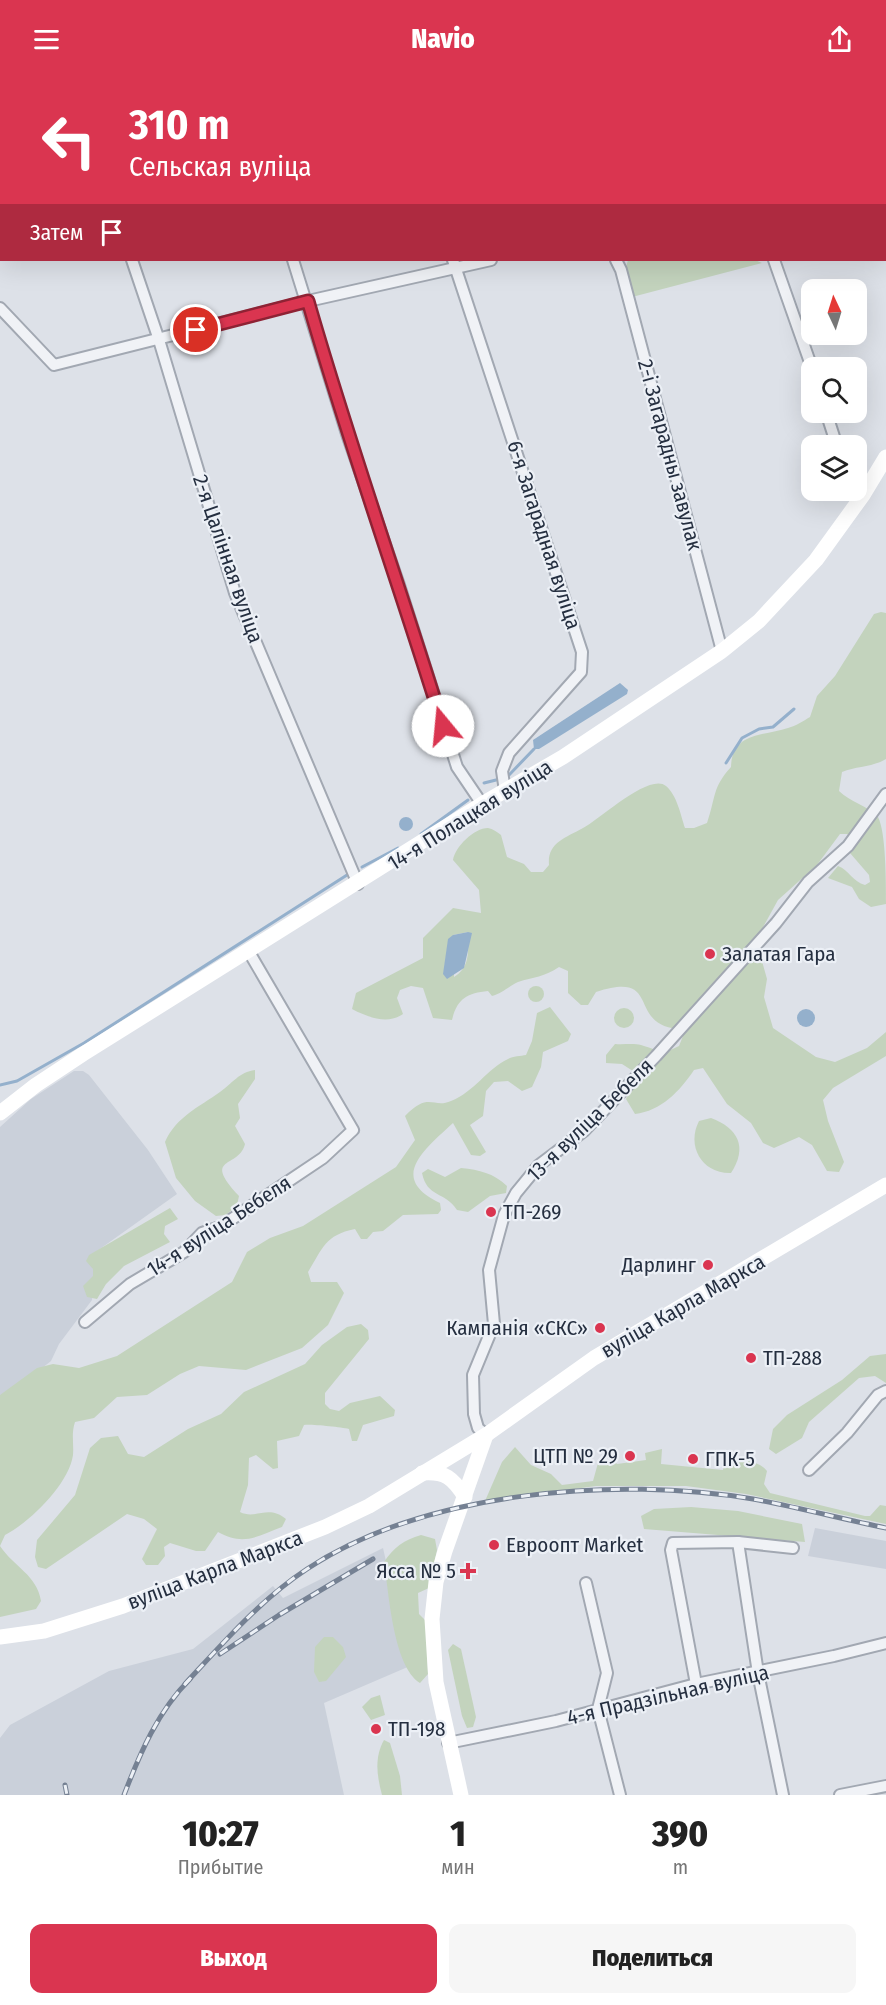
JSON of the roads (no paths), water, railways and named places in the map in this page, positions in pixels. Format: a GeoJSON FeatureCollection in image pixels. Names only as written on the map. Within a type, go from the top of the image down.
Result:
{"type":"FeatureCollection","features":[{"type":"Feature","properties":{"kind":"main road","name":"14-я Полацкая вуліца"},"geometry":{"type":"LineString","coordinates":[[867,483],[886,457]]}},
{"type":"Feature","properties":{"kind":"main road","name":"14-я Полацкая вуліца"},"geometry":{"type":"LineString","coordinates":[[0,1113],[36,1085],[83,1054],[358,884],[482,804],[573,751],[722,651],[759,621],[788,592],[816,560],[854,501]]}},
{"type":"Feature","properties":{"kind":"main road","name":"вуліца Карла Маркса"},"geometry":{"type":"LineString","coordinates":[[0,1637],[44,1631],[134,1602],[325,1527],[369,1506],[486,1435],[594,1358],[886,1185]]}},
{"type":"Feature","properties":{"kind":"main road"},"geometry":{"type":"LineString","coordinates":[[461,1795],[436,1682],[432,1619],[436,1581],[486,1435]]}},
{"type":"Feature","properties":{"kind":"main road"},"geometry":{"type":"LineString","coordinates":[[419,1474],[437,1472],[449,1476],[465,1497]]}},
{"type":"Feature","properties":{"kind":"street","name":"2-я Цалінная вуліца"},"geometry":{"type":"LineString","coordinates":[[132,261],[159,340],[235,593],[358,884]]}},
{"type":"Feature","properties":{"kind":"street"},"geometry":{"type":"LineString","coordinates":[[293,261],[308,301],[347,434],[399,582],[457,767],[482,804]]}},
{"type":"Feature","properties":{"kind":"street"},"geometry":{"type":"LineString","coordinates":[[0,308],[54,365],[454,264],[482,261]]}},
{"type":"Feature","properties":{"kind":"street","name":"2-і Загарадны завулак"},"geometry":{"type":"LineString","coordinates":[[616,261],[644,354],[722,651]]}},
{"type":"Feature","properties":{"kind":"street"},"geometry":{"type":"LineString","coordinates":[[774,261],[808,357]]}},
{"type":"Feature","properties":{"kind":"street","name":"6-я Загарадная вуліца"},"geometry":{"type":"LineString","coordinates":[[454,264],[582,652],[580,672],[509,753],[502,771],[505,791]]}},
{"type":"Feature","properties":{"kind":"street","name":"13-я вуліца Бебеля"},"geometry":{"type":"LineString","coordinates":[[486,1435],[478,1428],[474,1414],[473,1375],[494,1324],[489,1270],[504,1215],[516,1193],[539,1165],[584,1131],[656,1056],[776,923],[808,882],[848,846],[886,794]]}},
{"type":"Feature","properties":{"kind":"street","name":"14-я вуліца Бебеля"},"geometry":{"type":"LineString","coordinates":[[84,1322],[130,1284],[184,1252],[202,1233],[220,1227],[323,1158],[352,1130],[249,952]]}},
{"type":"Feature","properties":{"kind":"street"},"geometry":{"type":"LineString","coordinates":[[809,1470],[848,1433],[878,1395],[886,1391]]}},
{"type":"Feature","properties":{"kind":"street"},"geometry":{"type":"LineString","coordinates":[[738,1542],[758,1673],[783,1795]]}},
{"type":"Feature","properties":{"kind":"street"},"geometry":{"type":"LineString","coordinates":[[696,1684],[670,1550],[673,1543],[738,1542],[793,1548]]}},
{"type":"Feature","properties":{"kind":"street"},"geometry":{"type":"LineString","coordinates":[[586,1583],[607,1673],[598,1709],[620,1795]]}},
{"type":"Feature","properties":{"kind":"street","name":"4-я Прадзільная вуліца"},"geometry":{"type":"LineString","coordinates":[[448,1743],[556,1721],[696,1684],[758,1673],[886,1643]]}},
{"type":"Feature","properties":{"kind":"street"},"geometry":{"type":"LineString","coordinates":[[840,1795],[886,1786]]}},
{"type":"Feature","properties":{"kind":"water"},"geometry":{"type":"Polygon","coordinates":[[[620,683],[628,690],[627,694],[539,749],[534,749],[533,740],[620,683]]]}},
{"type":"Feature","properties":{"kind":"water"},"geometry":{"type":"Polygon","coordinates":[[[406,817],[411,819],[413,824],[411,829],[406,831],[401,829],[399,824],[401,819],[406,817]]]}},
{"type":"Feature","properties":{"kind":"water"},"geometry":{"type":"Polygon","coordinates":[[[472,933],[464,968],[447,979],[443,974],[448,939],[453,935],[472,933]]]}},
{"type":"Feature","properties":{"kind":"water"},"geometry":{"type":"Polygon","coordinates":[[[802,1009],[810,1009],[815,1014],[813,1025],[802,1027],[797,1022],[797,1014],[802,1009]]]}},
{"type":"Feature","properties":{"kind":"waterway"},"geometry":{"type":"LineString","coordinates":[[726,763],[742,738],[759,729],[773,727],[794,709]]}},
{"type":"Feature","properties":{"kind":"waterway"},"geometry":{"type":"LineString","coordinates":[[509,775],[534,749]]}},
{"type":"Feature","properties":{"kind":"waterway"},"geometry":{"type":"LineString","coordinates":[[484,783],[496,780]]}},
{"type":"Feature","properties":{"kind":"waterway"},"geometry":{"type":"LineString","coordinates":[[421,834],[468,800]]}},
{"type":"Feature","properties":{"kind":"waterway"},"geometry":{"type":"LineString","coordinates":[[362,867],[398,848]]}},
{"type":"Feature","properties":{"kind":"waterway"},"geometry":{"type":"LineString","coordinates":[[0,1085],[17,1081],[84,1043],[347,875]]}},
{"type":"Feature","properties":{"kind":"railway"},"geometry":{"type":"LineString","coordinates":[[185,1684],[258,1608],[307,1569],[354,1543],[407,1522],[464,1507],[523,1496],[583,1490],[643,1489],[700,1492],[753,1499],[886,1528]]}},
{"type":"Feature","properties":{"kind":"railway"},"geometry":{"type":"LineString","coordinates":[[220,1654],[279,1615],[373,1559]]}},
{"type":"Feature","properties":{"kind":"railway"},"geometry":{"type":"LineString","coordinates":[[124,1795],[143,1748],[159,1719],[190,1679]]}},
{"type":"Feature","properties":{"kind":"railway"},"geometry":{"type":"LineString","coordinates":[[65,1785],[67,1795]]}},
{"type":"Feature","properties":{"kind":"place","name":"Залатая Гара"},"geometry":{"type":"Point","coordinates":[710,954]}},
{"type":"Feature","properties":{"kind":"place","name":"ТП-269"},"geometry":{"type":"Point","coordinates":[491,1212]}},
{"type":"Feature","properties":{"kind":"place","name":"Дарлинг"},"geometry":{"type":"Point","coordinates":[708,1265]}},
{"type":"Feature","properties":{"kind":"place","name":"Кампанія «СКС»"},"geometry":{"type":"Point","coordinates":[600,1328]}},
{"type":"Feature","properties":{"kind":"place","name":"ТП-288"},"geometry":{"type":"Point","coordinates":[751,1358]}},
{"type":"Feature","properties":{"kind":"place","name":"ЦТП № 29"},"geometry":{"type":"Point","coordinates":[630,1456]}},
{"type":"Feature","properties":{"kind":"place","name":"ГПК-5"},"geometry":{"type":"Point","coordinates":[693,1459]}},
{"type":"Feature","properties":{"kind":"place","name":"Евроопт Market"},"geometry":{"type":"Point","coordinates":[494,1545]}},
{"type":"Feature","properties":{"kind":"place","name":"Ясса № 5"},"geometry":{"type":"Point","coordinates":[468,1571]}},
{"type":"Feature","properties":{"kind":"place","name":"ТП-198"},"geometry":{"type":"Point","coordinates":[376,1729]}}]}
